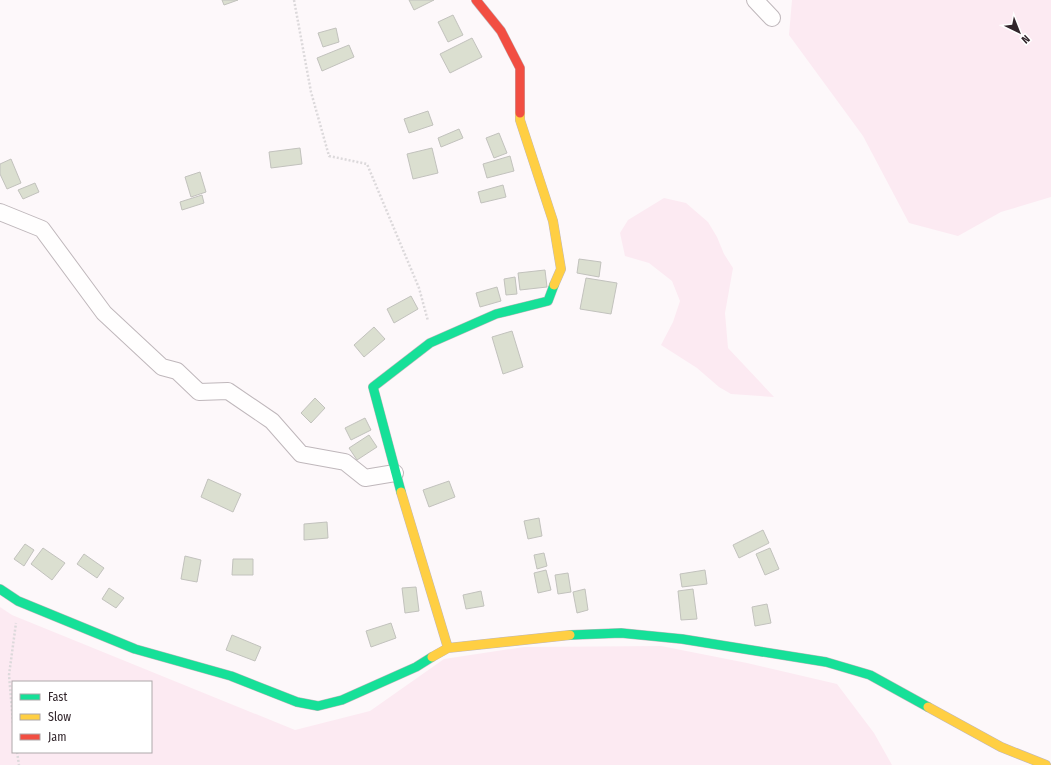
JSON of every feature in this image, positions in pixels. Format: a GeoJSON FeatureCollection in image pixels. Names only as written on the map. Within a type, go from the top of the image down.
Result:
{"type":"FeatureCollection","features":[{"type":"Feature","properties":{"kind":"street"},"geometry":{"type":"LineString","coordinates":[[448,648],[395,474],[373,387],[430,343],[496,314],[548,301],[561,269],[553,221],[520,120],[520,68],[501,31],[476,0]]}},
{"type":"Feature","properties":{"kind":"street"},"geometry":{"type":"LineString","coordinates":[[755,0],[772,18]]}},
{"type":"Feature","properties":{"kind":"street"},"geometry":{"type":"LineString","coordinates":[[0,212],[42,228],[104,313],[162,367],[178,371],[199,392],[228,391],[272,421],[301,454],[346,462],[365,478],[395,474]]}},
{"type":"Feature","properties":{"kind":"street"},"geometry":{"type":"LineString","coordinates":[[0,589],[18,601],[134,649],[230,676],[297,702],[318,706],[349,697],[416,667],[448,648],[570,635],[621,633],[682,639],[826,662],[870,675],[1001,747],[1046,765]]}},
{"type":"Feature","properties":{"kind":"path"},"geometry":{"type":"LineString","coordinates":[[294,0],[311,92],[328,156],[367,164],[419,288],[428,322],[430,343]]}},
{"type":"Feature","properties":{"kind":"path"},"geometry":{"type":"LineString","coordinates":[[12,710],[9,675],[18,601]]}},
{"type":"Feature","properties":{"kind":"path"},"geometry":{"type":"LineString","coordinates":[[17,753],[19,765]]}},
{"type":"Feature","properties":{"kind":"shaded area"},"geometry":{"type":"Polygon","coordinates":[[[792,0],[1051,0],[1051,197],[1001,212],[958,236],[909,223],[863,136],[789,35],[792,0]]]}},
{"type":"Feature","properties":{"kind":"shaded area"},"geometry":{"type":"Polygon","coordinates":[[[664,198],[686,203],[708,222],[717,237],[724,254],[733,268],[725,313],[728,348],[774,397],[731,394],[719,387],[697,368],[661,345],[673,322],[680,301],[672,281],[649,263],[625,256],[620,233],[628,220],[664,198]]]}},
{"type":"Feature","properties":{"kind":"shaded area"},"geometry":{"type":"Polygon","coordinates":[[[0,607],[12,615],[295,730],[370,711],[444,659],[524,647],[661,646],[747,663],[837,684],[874,733],[892,765],[0,765],[0,607]]]}},
{"type":"Feature","properties":{"kind":"building"},"geometry":{"type":"Polygon","coordinates":[[[222,0],[238,0],[224,5],[222,0]]]}},
{"type":"Feature","properties":{"kind":"building"},"geometry":{"type":"Polygon","coordinates":[[[409,0],[434,0],[414,10],[409,0]]]}},
{"type":"Feature","properties":{"kind":"building"},"geometry":{"type":"Polygon","coordinates":[[[453,15],[463,35],[448,42],[438,22],[453,15]]]}},
{"type":"Feature","properties":{"kind":"building"},"geometry":{"type":"Polygon","coordinates":[[[336,28],[339,42],[323,47],[318,33],[336,28]]]}},
{"type":"Feature","properties":{"kind":"building"},"geometry":{"type":"Polygon","coordinates":[[[472,38],[482,57],[450,73],[440,54],[472,38]]]}},
{"type":"Feature","properties":{"kind":"building"},"geometry":{"type":"Polygon","coordinates":[[[349,45],[354,57],[322,71],[317,58],[349,45]]]}},
{"type":"Feature","properties":{"kind":"building"},"geometry":{"type":"Polygon","coordinates":[[[428,111],[433,125],[409,133],[404,119],[428,111]]]}},
{"type":"Feature","properties":{"kind":"building"},"geometry":{"type":"Polygon","coordinates":[[[459,129],[463,138],[441,147],[438,138],[459,129]]]}},
{"type":"Feature","properties":{"kind":"building"},"geometry":{"type":"Polygon","coordinates":[[[499,133],[507,153],[494,158],[486,138],[499,133]]]}},
{"type":"Feature","properties":{"kind":"building"},"geometry":{"type":"Polygon","coordinates":[[[300,148],[302,164],[271,168],[269,152],[300,148]]]}},
{"type":"Feature","properties":{"kind":"building"},"geometry":{"type":"Polygon","coordinates":[[[432,148],[438,173],[413,179],[407,154],[432,148]]]}},
{"type":"Feature","properties":{"kind":"building"},"geometry":{"type":"Polygon","coordinates":[[[510,156],[514,171],[487,178],[483,164],[510,156]]]}},
{"type":"Feature","properties":{"kind":"building"},"geometry":{"type":"Polygon","coordinates":[[[11,159],[21,183],[7,189],[0,174],[0,164],[11,159]]]}},
{"type":"Feature","properties":{"kind":"building"},"geometry":{"type":"Polygon","coordinates":[[[200,172],[206,192],[191,197],[185,177],[200,172]]]}},
{"type":"Feature","properties":{"kind":"building"},"geometry":{"type":"Polygon","coordinates":[[[35,183],[39,192],[23,199],[18,190],[35,183]]]}},
{"type":"Feature","properties":{"kind":"building"},"geometry":{"type":"Polygon","coordinates":[[[503,185],[506,197],[481,203],[478,192],[503,185]]]}},
{"type":"Feature","properties":{"kind":"building"},"geometry":{"type":"Polygon","coordinates":[[[202,195],[204,203],[182,210],[180,202],[202,195]]]}},
{"type":"Feature","properties":{"kind":"building"},"geometry":{"type":"Polygon","coordinates":[[[579,259],[601,262],[599,277],[577,273],[579,259]]]}},
{"type":"Feature","properties":{"kind":"building"},"geometry":{"type":"Polygon","coordinates":[[[545,270],[547,287],[520,290],[518,273],[545,270]]]}},
{"type":"Feature","properties":{"kind":"building"},"geometry":{"type":"Polygon","coordinates":[[[515,277],[517,294],[506,295],[504,279],[515,277]]]}},
{"type":"Feature","properties":{"kind":"building"},"geometry":{"type":"Polygon","coordinates":[[[586,278],[617,283],[611,314],[580,309],[586,278]]]}},
{"type":"Feature","properties":{"kind":"building"},"geometry":{"type":"Polygon","coordinates":[[[497,287],[501,301],[480,307],[476,293],[497,287]]]}},
{"type":"Feature","properties":{"kind":"building"},"geometry":{"type":"Polygon","coordinates":[[[411,296],[418,309],[394,323],[387,309],[411,296]]]}},
{"type":"Feature","properties":{"kind":"building"},"geometry":{"type":"Polygon","coordinates":[[[374,327],[385,339],[364,357],[354,345],[374,327]]]}},
{"type":"Feature","properties":{"kind":"building"},"geometry":{"type":"Polygon","coordinates":[[[512,331],[523,367],[503,374],[492,337],[512,331]]]}},
{"type":"Feature","properties":{"kind":"building"},"geometry":{"type":"Polygon","coordinates":[[[315,398],[325,408],[311,423],[301,413],[315,398]]]}},
{"type":"Feature","properties":{"kind":"building"},"geometry":{"type":"Polygon","coordinates":[[[365,418],[371,430],[351,440],[345,428],[365,418]]]}},
{"type":"Feature","properties":{"kind":"building"},"geometry":{"type":"Polygon","coordinates":[[[369,435],[377,447],[357,460],[349,448],[369,435]]]}},
{"type":"Feature","properties":{"kind":"building"},"geometry":{"type":"Polygon","coordinates":[[[208,479],[241,494],[233,512],[201,497],[208,479]]]}},
{"type":"Feature","properties":{"kind":"building"},"geometry":{"type":"Polygon","coordinates":[[[449,481],[455,497],[429,507],[423,490],[449,481]]]}},
{"type":"Feature","properties":{"kind":"building"},"geometry":{"type":"Polygon","coordinates":[[[539,518],[542,536],[528,539],[524,521],[539,518]]]}},
{"type":"Feature","properties":{"kind":"building"},"geometry":{"type":"Polygon","coordinates":[[[327,522],[328,538],[304,540],[304,524],[327,522]]]}},
{"type":"Feature","properties":{"kind":"building"},"geometry":{"type":"Polygon","coordinates":[[[763,530],[769,543],[739,558],[733,545],[763,530]]]}},
{"type":"Feature","properties":{"kind":"building"},"geometry":{"type":"Polygon","coordinates":[[[25,544],[34,550],[24,566],[14,559],[25,544]]]}},
{"type":"Feature","properties":{"kind":"building"},"geometry":{"type":"Polygon","coordinates":[[[43,548],[65,563],[52,580],[31,564],[43,548]]]}},
{"type":"Feature","properties":{"kind":"building"},"geometry":{"type":"Polygon","coordinates":[[[770,548],[779,569],[765,575],[756,554],[770,548]]]}},
{"type":"Feature","properties":{"kind":"building"},"geometry":{"type":"Polygon","coordinates":[[[544,553],[547,566],[537,569],[534,555],[544,553]]]}},
{"type":"Feature","properties":{"kind":"building"},"geometry":{"type":"Polygon","coordinates":[[[84,554],[104,568],[97,578],[77,564],[84,554]]]}},
{"type":"Feature","properties":{"kind":"building"},"geometry":{"type":"Polygon","coordinates":[[[185,556],[201,560],[197,582],[181,579],[185,556]]]}},
{"type":"Feature","properties":{"kind":"building"},"geometry":{"type":"Polygon","coordinates":[[[233,559],[253,559],[253,575],[232,575],[233,559]]]}},
{"type":"Feature","properties":{"kind":"building"},"geometry":{"type":"Polygon","coordinates":[[[546,570],[551,590],[538,593],[534,573],[546,570]]]}},
{"type":"Feature","properties":{"kind":"building"},"geometry":{"type":"Polygon","coordinates":[[[705,570],[707,584],[682,587],[680,574],[705,570]]]}},
{"type":"Feature","properties":{"kind":"building"},"geometry":{"type":"Polygon","coordinates":[[[568,573],[571,592],[558,594],[555,575],[568,573]]]}},
{"type":"Feature","properties":{"kind":"building"},"geometry":{"type":"Polygon","coordinates":[[[416,587],[419,611],[405,613],[402,588],[416,587]]]}},
{"type":"Feature","properties":{"kind":"building"},"geometry":{"type":"Polygon","coordinates":[[[109,588],[124,598],[116,608],[102,599],[109,588]]]}},
{"type":"Feature","properties":{"kind":"building"},"geometry":{"type":"Polygon","coordinates":[[[585,589],[588,610],[577,613],[573,592],[585,589]]]}},
{"type":"Feature","properties":{"kind":"building"},"geometry":{"type":"Polygon","coordinates":[[[693,589],[697,619],[681,620],[678,591],[693,589]]]}},
{"type":"Feature","properties":{"kind":"building"},"geometry":{"type":"Polygon","coordinates":[[[481,591],[484,606],[466,609],[463,595],[481,591]]]}},
{"type":"Feature","properties":{"kind":"building"},"geometry":{"type":"Polygon","coordinates":[[[767,604],[771,623],[755,626],[752,607],[767,604]]]}},
{"type":"Feature","properties":{"kind":"building"},"geometry":{"type":"Polygon","coordinates":[[[391,623],[396,638],[371,647],[366,631],[391,623]]]}},
{"type":"Feature","properties":{"kind":"building"},"geometry":{"type":"Polygon","coordinates":[[[232,635],[261,647],[255,661],[226,650],[232,635]]]}},
{"type":"Feature","properties":{"kind":"traffic: fast"},"geometry":{"type":"LineString","coordinates":[[401,492],[373,387],[430,343],[496,314],[548,301],[554,285]]}},
{"type":"Feature","properties":{"kind":"traffic: fast"},"geometry":{"type":"LineString","coordinates":[[0,589],[18,601],[135,649],[231,676],[297,702],[318,706],[342,700],[416,667],[432,657]]}},
{"type":"Feature","properties":{"kind":"traffic: fast"},"geometry":{"type":"LineString","coordinates":[[570,635],[621,633],[682,639],[826,662],[870,675],[928,707]]}},
{"type":"Feature","properties":{"kind":"traffic: slow"},"geometry":{"type":"LineString","coordinates":[[520,113],[520,120],[553,221],[561,269],[554,285]]}},
{"type":"Feature","properties":{"kind":"traffic: slow"},"geometry":{"type":"LineString","coordinates":[[401,492],[448,648]]}},
{"type":"Feature","properties":{"kind":"traffic: slow"},"geometry":{"type":"LineString","coordinates":[[432,657],[448,648],[570,635]]}},
{"type":"Feature","properties":{"kind":"traffic: slow"},"geometry":{"type":"LineString","coordinates":[[928,707],[1001,747],[1046,765]]}},
{"type":"Feature","properties":{"kind":"traffic: jam"},"geometry":{"type":"LineString","coordinates":[[476,0],[501,31],[520,68],[520,113]]}}]}
